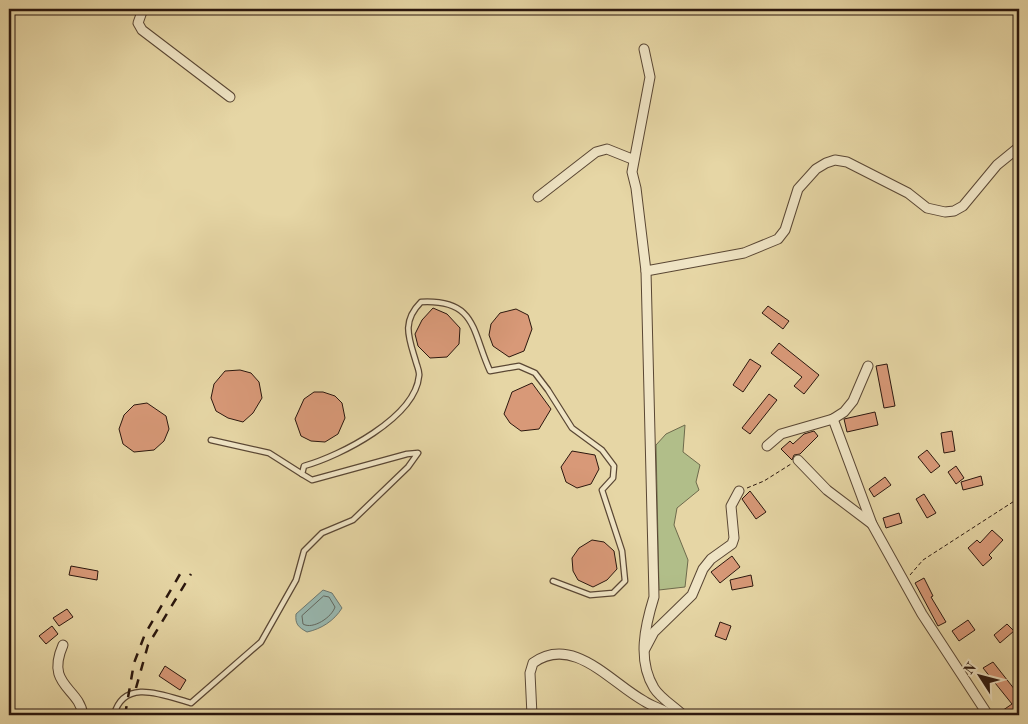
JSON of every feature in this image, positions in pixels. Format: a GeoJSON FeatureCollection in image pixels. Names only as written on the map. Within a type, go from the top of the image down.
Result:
{"type":"FeatureCollection","features":[{"type":"Feature","properties":{"kind":"street"},"geometry":{"type":"LineString","coordinates":[[143,9],[138,23],[142,30],[230,97]]}},
{"type":"Feature","properties":{"kind":"street"},"geometry":{"type":"LineString","coordinates":[[644,49],[650,77],[632,159],[632,172],[636,188],[646,271],[654,597],[644,627],[644,659],[654,689],[683,715]]}},
{"type":"Feature","properties":{"kind":"street"},"geometry":{"type":"LineString","coordinates":[[646,271],[744,253],[778,239],[785,230],[798,189],[816,169],[835,160],[847,162],[908,193],[927,208],[944,212],[954,211],[963,206],[997,166],[1019,147]]}},
{"type":"Feature","properties":{"kind":"street"},"geometry":{"type":"LineString","coordinates":[[538,197],[596,152],[607,149],[632,159]]}},
{"type":"Feature","properties":{"kind":"street"},"geometry":{"type":"LineString","coordinates":[[767,446],[788,431],[833,418],[844,412],[853,401],[868,366]]}},
{"type":"Feature","properties":{"kind":"street"},"geometry":{"type":"LineString","coordinates":[[833,418],[872,524],[904,582],[988,715]]}},
{"type":"Feature","properties":{"kind":"street"},"geometry":{"type":"LineString","coordinates":[[798,460],[827,490],[872,524]]}},
{"type":"Feature","properties":{"kind":"street"},"geometry":{"type":"LineString","coordinates":[[644,650],[654,632],[692,595],[703,569],[711,559],[732,544],[734,538],[731,506],[739,491]]}},
{"type":"Feature","properties":{"kind":"street"},"geometry":{"type":"LineString","coordinates":[[63,645],[59,655],[59,677],[83,715]]}},
{"type":"Feature","properties":{"kind":"street"},"geometry":{"type":"LineString","coordinates":[[532,715],[530,673],[532,663],[539,658],[554,655],[582,658],[644,701],[671,715]]}},
{"type":"Feature","properties":{"kind":"lane"},"geometry":{"type":"LineString","coordinates":[[302,474],[304,466],[322,461],[388,424],[414,394],[420,375],[407,330],[412,311],[421,302],[438,301],[453,307],[468,316],[477,331],[490,371],[519,366],[535,373],[572,428],[602,450],[614,466],[612,478],[602,490],[622,551],[625,581],[613,593],[590,595],[554,581]]}},
{"type":"Feature","properties":{"kind":"lane"},"geometry":{"type":"LineString","coordinates":[[114,715],[117,705],[128,695],[145,691],[191,703],[262,642],[296,580],[304,550],[322,533],[353,520],[408,467],[418,453],[407,454],[312,480],[269,453],[211,440]]}},
{"type":"Feature","properties":{"kind":"path"},"geometry":{"type":"LineString","coordinates":[[739,491],[764,482],[798,460]]}},
{"type":"Feature","properties":{"kind":"path"},"geometry":{"type":"LineString","coordinates":[[904,582],[923,560],[1019,498]]}},
{"type":"Feature","properties":{"kind":"green space"},"geometry":{"type":"Polygon","coordinates":[[[685,425],[683,452],[700,465],[696,482],[699,490],[677,508],[674,525],[688,560],[685,587],[659,590],[656,445],[666,434],[685,425]]]}},
{"type":"Feature","properties":{"kind":"water"},"geometry":{"type":"Polygon","coordinates":[[[323,590],[332,593],[342,608],[327,624],[307,632],[298,625],[296,614],[323,590]]]}},
{"type":"Feature","properties":{"kind":"building"},"geometry":{"type":"Polygon","coordinates":[[[768,306],[789,321],[783,329],[762,313],[768,306]]]}},
{"type":"Feature","properties":{"kind":"building"},"geometry":{"type":"Polygon","coordinates":[[[433,308],[447,314],[460,328],[459,344],[447,357],[430,358],[418,346],[415,334],[422,320],[433,308]]]}},
{"type":"Feature","properties":{"kind":"building"},"geometry":{"type":"Polygon","coordinates":[[[516,309],[528,315],[532,329],[524,351],[509,357],[493,346],[489,335],[491,324],[500,313],[516,309]]]}},
{"type":"Feature","properties":{"kind":"building"},"geometry":{"type":"Polygon","coordinates":[[[779,343],[819,375],[804,394],[794,386],[802,377],[771,353],[779,343]]]}},
{"type":"Feature","properties":{"kind":"building"},"geometry":{"type":"Polygon","coordinates":[[[750,359],[761,366],[743,392],[733,385],[750,359]]]}},
{"type":"Feature","properties":{"kind":"building"},"geometry":{"type":"Polygon","coordinates":[[[887,364],[895,406],[884,408],[876,366],[887,364]]]}},
{"type":"Feature","properties":{"kind":"building"},"geometry":{"type":"Polygon","coordinates":[[[240,370],[251,373],[259,382],[262,398],[253,413],[243,422],[228,418],[216,411],[211,398],[214,384],[225,371],[240,370]]]}},
{"type":"Feature","properties":{"kind":"building"},"geometry":{"type":"Polygon","coordinates":[[[532,383],[551,409],[539,429],[521,431],[510,423],[504,414],[512,392],[532,383]]]}},
{"type":"Feature","properties":{"kind":"building"},"geometry":{"type":"Polygon","coordinates":[[[314,392],[323,392],[335,396],[342,403],[345,418],[338,434],[325,442],[311,441],[301,436],[295,419],[304,399],[314,392]]]}},
{"type":"Feature","properties":{"kind":"building"},"geometry":{"type":"Polygon","coordinates":[[[769,394],[777,400],[750,434],[742,428],[769,394]]]}},
{"type":"Feature","properties":{"kind":"building"},"geometry":{"type":"Polygon","coordinates":[[[147,403],[166,416],[169,429],[164,441],[154,450],[134,452],[123,444],[119,429],[124,415],[134,405],[147,403]]]}},
{"type":"Feature","properties":{"kind":"building"},"geometry":{"type":"Polygon","coordinates":[[[875,412],[878,425],[847,432],[844,419],[875,412]]]}},
{"type":"Feature","properties":{"kind":"building"},"geometry":{"type":"Polygon","coordinates":[[[814,431],[818,436],[800,454],[794,455],[792,460],[781,449],[790,441],[793,444],[804,434],[814,431]]]}},
{"type":"Feature","properties":{"kind":"building"},"geometry":{"type":"Polygon","coordinates":[[[952,431],[955,451],[944,453],[941,433],[952,431]]]}},
{"type":"Feature","properties":{"kind":"building"},"geometry":{"type":"Polygon","coordinates":[[[927,450],[940,466],[931,473],[918,457],[927,450]]]}},
{"type":"Feature","properties":{"kind":"building"},"geometry":{"type":"Polygon","coordinates":[[[572,451],[595,455],[599,469],[591,484],[577,488],[566,482],[561,467],[572,451]]]}},
{"type":"Feature","properties":{"kind":"building"},"geometry":{"type":"Polygon","coordinates":[[[956,466],[964,478],[956,484],[948,472],[956,466]]]}},
{"type":"Feature","properties":{"kind":"building"},"geometry":{"type":"Polygon","coordinates":[[[981,476],[983,485],[963,490],[961,482],[981,476]]]}},
{"type":"Feature","properties":{"kind":"building"},"geometry":{"type":"Polygon","coordinates":[[[885,477],[891,485],[874,497],[869,489],[885,477]]]}},
{"type":"Feature","properties":{"kind":"building"},"geometry":{"type":"Polygon","coordinates":[[[750,491],[766,512],[756,519],[742,499],[750,491]]]}},
{"type":"Feature","properties":{"kind":"building"},"geometry":{"type":"Polygon","coordinates":[[[924,494],[936,513],[927,518],[916,499],[924,494]]]}},
{"type":"Feature","properties":{"kind":"building"},"geometry":{"type":"Polygon","coordinates":[[[899,513],[902,523],[886,528],[883,518],[899,513]]]}},
{"type":"Feature","properties":{"kind":"building"},"geometry":{"type":"Polygon","coordinates":[[[992,530],[1003,540],[989,555],[992,558],[983,566],[968,548],[977,540],[980,543],[992,530]]]}},
{"type":"Feature","properties":{"kind":"building"},"geometry":{"type":"Polygon","coordinates":[[[592,540],[604,542],[614,551],[617,569],[607,580],[593,587],[578,580],[573,571],[572,558],[579,548],[592,540]]]}},
{"type":"Feature","properties":{"kind":"building"},"geometry":{"type":"Polygon","coordinates":[[[732,556],[740,567],[720,583],[711,572],[732,556]]]}},
{"type":"Feature","properties":{"kind":"building"},"geometry":{"type":"Polygon","coordinates":[[[71,566],[98,571],[97,580],[69,575],[71,566]]]}},
{"type":"Feature","properties":{"kind":"building"},"geometry":{"type":"Polygon","coordinates":[[[751,575],[753,586],[732,590],[730,580],[751,575]]]}},
{"type":"Feature","properties":{"kind":"building"},"geometry":{"type":"Polygon","coordinates":[[[924,578],[933,596],[931,597],[946,622],[938,626],[915,583],[924,578]]]}},
{"type":"Feature","properties":{"kind":"building"},"geometry":{"type":"Polygon","coordinates":[[[67,609],[73,617],[59,626],[53,618],[67,609]]]}},
{"type":"Feature","properties":{"kind":"building"},"geometry":{"type":"Polygon","coordinates":[[[968,620],[975,630],[959,641],[952,631],[968,620]]]}},
{"type":"Feature","properties":{"kind":"building"},"geometry":{"type":"Polygon","coordinates":[[[720,622],[731,626],[726,640],[715,636],[720,622]]]}},
{"type":"Feature","properties":{"kind":"building"},"geometry":{"type":"Polygon","coordinates":[[[1007,624],[1014,631],[1000,643],[994,635],[1007,624]]]}},
{"type":"Feature","properties":{"kind":"building"},"geometry":{"type":"Polygon","coordinates":[[[52,626],[58,634],[46,644],[39,636],[52,626]]]}},
{"type":"Feature","properties":{"kind":"building"},"geometry":{"type":"Polygon","coordinates":[[[993,662],[1019,695],[1019,715],[996,715],[1012,704],[983,668],[993,662]]]}},
{"type":"Feature","properties":{"kind":"building"},"geometry":{"type":"Polygon","coordinates":[[[165,666],[186,680],[180,690],[159,676],[165,666]]]}},
{"type":"Feature","properties":{"kind":"railway"},"geometry":{"type":"LineString","coordinates":[[125,715],[134,663],[145,634],[183,569]]}},
{"type":"Feature","properties":{"kind":"railway"},"geometry":{"type":"LineString","coordinates":[[136,688],[148,645],[191,574]]}}]}
